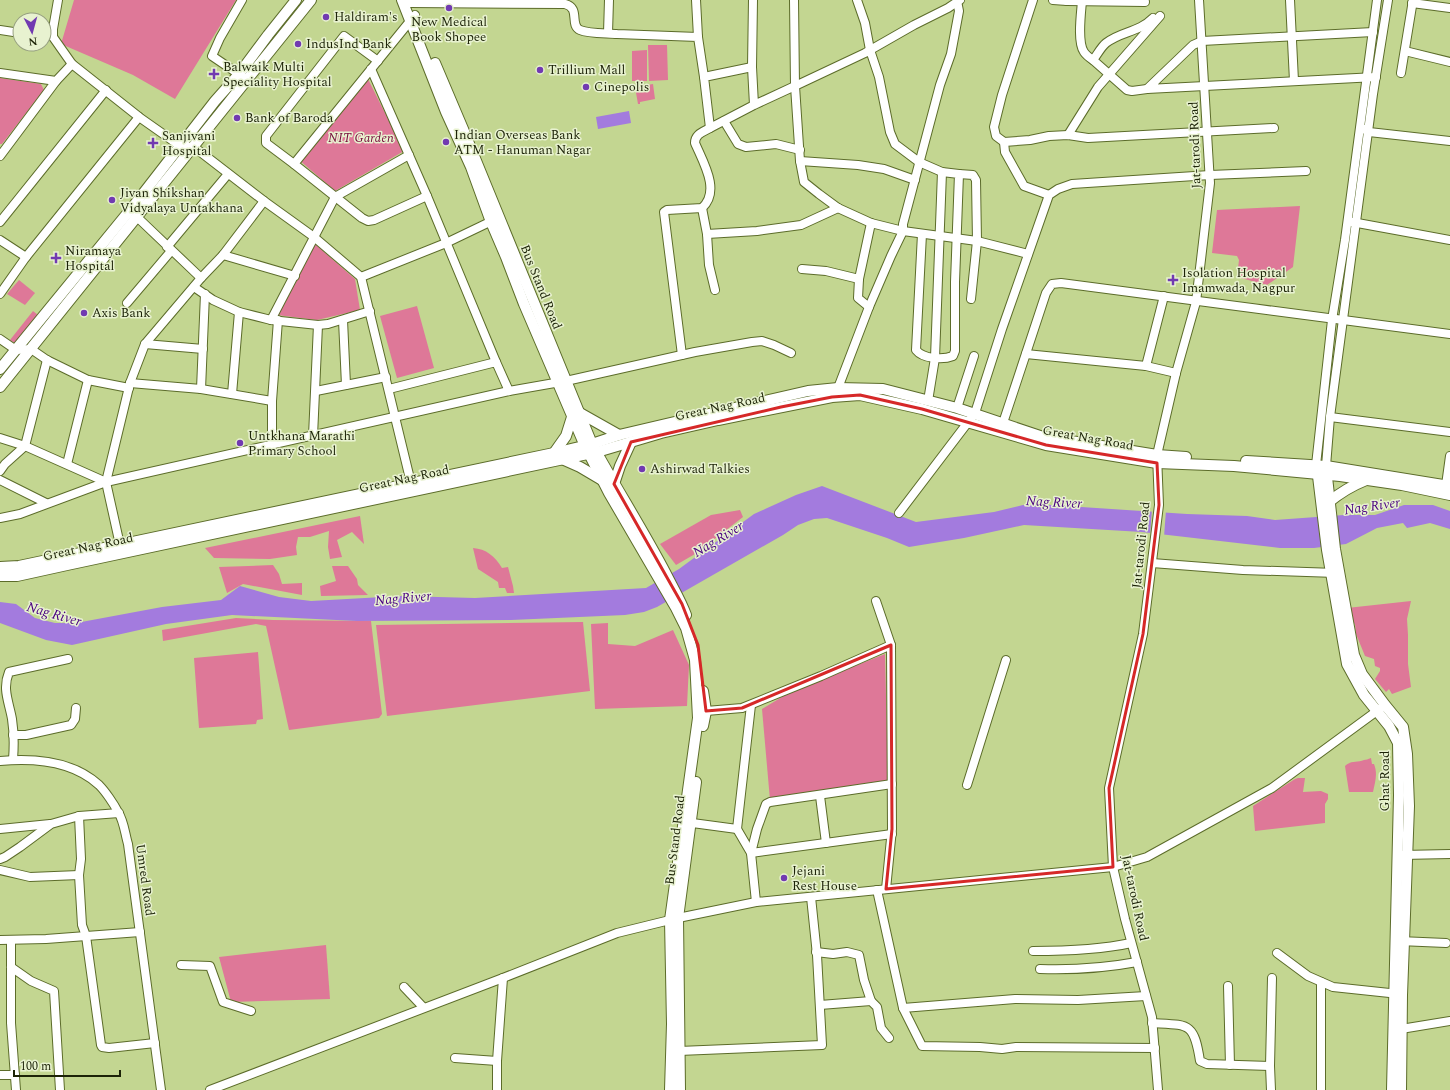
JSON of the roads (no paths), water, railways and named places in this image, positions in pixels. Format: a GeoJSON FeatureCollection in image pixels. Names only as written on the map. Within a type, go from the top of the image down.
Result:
{"type":"FeatureCollection","features":[{"type":"Feature","properties":{"kind":"main road"},"geometry":{"type":"LineString","coordinates":[[0,387],[194,147],[296,0]]}},
{"type":"Feature","properties":{"kind":"main road"},"geometry":{"type":"LineString","coordinates":[[0,369],[87,264],[215,101],[243,77],[311,0]]}},
{"type":"Feature","properties":{"kind":"main road","name":"Bus Stand Road"},"geometry":{"type":"LineString","coordinates":[[407,1],[463,129],[495,220],[590,449],[614,484],[648,540],[664,578]]}},
{"type":"Feature","properties":{"kind":"main road","name":"Great Nag Road"},"geometry":{"type":"LineString","coordinates":[[590,449],[619,435],[808,392],[838,388],[883,390],[975,413],[1040,436],[1157,459]]}},
{"type":"Feature","properties":{"kind":"main road","name":"Great Nag Road"},"geometry":{"type":"LineString","coordinates":[[0,576],[17,576],[60,567],[557,456],[631,442],[718,420],[832,397],[860,396],[922,409],[1046,446],[1157,459],[1321,470],[1420,480],[1448,485]]}},
{"type":"Feature","properties":{"kind":"main road"},"geometry":{"type":"LineString","coordinates":[[602,480],[557,456],[576,415],[619,435]]}},
{"type":"Feature","properties":{"kind":"main road"},"geometry":{"type":"LineString","coordinates":[[614,484],[631,442]]}},
{"type":"Feature","properties":{"kind":"main road"},"geometry":{"type":"LineString","coordinates":[[590,449],[602,480],[636,540],[664,578],[676,600],[695,660],[698,718],[687,822]]}},
{"type":"Feature","properties":{"kind":"main road","name":"Great Nag Road"},"geometry":{"type":"LineString","coordinates":[[0,567],[18,566],[411,483],[557,456]]}},
{"type":"Feature","properties":{"kind":"main road","name":"Great Nag Road"},"geometry":{"type":"LineString","coordinates":[[1321,470],[1366,480],[1450,495]]}},
{"type":"Feature","properties":{"kind":"main road","name":"Ghat Road"},"geometry":{"type":"LineString","coordinates":[[1321,470],[1335,573],[1354,655],[1380,708],[1403,727],[1407,754],[1409,806],[1402,855],[1400,941],[1392,1090]]}},
{"type":"Feature","properties":{"kind":"main road"},"geometry":{"type":"LineString","coordinates":[[1327,507],[1339,493],[1366,480]]}},
{"type":"Feature","properties":{"kind":"main road","name":"Bus Stand Road"},"geometry":{"type":"LineString","coordinates":[[676,600],[698,645],[706,712],[687,822],[674,919],[680,1090]]}},
{"type":"Feature","properties":{"kind":"main road"},"geometry":{"type":"LineString","coordinates":[[670,1090],[674,919]]}},
{"type":"Feature","properties":{"kind":"main road","name":"Ghat Road"},"geometry":{"type":"LineString","coordinates":[[1397,994],[1401,1029],[1400,1090]]}},
{"type":"Feature","properties":{"kind":"street"},"geometry":{"type":"LineString","coordinates":[[52,30],[58,0]]}},
{"type":"Feature","properties":{"kind":"street"},"geometry":{"type":"LineString","coordinates":[[242,0],[220,38],[212,56],[243,77]]}},
{"type":"Feature","properties":{"kind":"street"},"geometry":{"type":"LineString","coordinates":[[608,33],[609,0]]}},
{"type":"Feature","properties":{"kind":"street"},"geometry":{"type":"LineString","coordinates":[[696,0],[698,37],[710,128]]}},
{"type":"Feature","properties":{"kind":"street"},"geometry":{"type":"LineString","coordinates":[[753,0],[752,67],[754,105]]}},
{"type":"Feature","properties":{"kind":"street"},"geometry":{"type":"LineString","coordinates":[[794,0],[795,86],[800,161],[804,182],[838,208],[871,223],[903,231],[977,241],[1028,254]]}},
{"type":"Feature","properties":{"kind":"street"},"geometry":{"type":"LineString","coordinates":[[856,0],[865,23],[870,50],[879,77],[892,138],[895,144],[919,162],[942,172],[973,175],[976,180],[977,241],[971,298]]}},
{"type":"Feature","properties":{"kind":"street"},"geometry":{"type":"LineString","coordinates":[[1033,0],[994,127],[996,136],[1004,142],[1068,135],[1088,138],[1274,128]]}},
{"type":"Feature","properties":{"kind":"street"},"geometry":{"type":"LineString","coordinates":[[1053,0],[1082,2],[1146,2]]}},
{"type":"Feature","properties":{"kind":"street","name":"Jat-tarodi Road"},"geometry":{"type":"LineString","coordinates":[[1158,1090],[1152,1023],[1131,942],[1114,867],[1109,788],[1143,634],[1159,505],[1157,459],[1176,373],[1196,302],[1210,175],[1199,0]]}},
{"type":"Feature","properties":{"kind":"street"},"geometry":{"type":"LineString","coordinates":[[1290,0],[1294,81]]}},
{"type":"Feature","properties":{"kind":"street"},"geometry":{"type":"LineString","coordinates":[[1321,470],[1332,320],[1347,222],[1377,0]]}},
{"type":"Feature","properties":{"kind":"street"},"geometry":{"type":"LineString","coordinates":[[1321,470],[1330,417],[1376,77],[1388,0]]}},
{"type":"Feature","properties":{"kind":"street"},"geometry":{"type":"LineString","coordinates":[[407,1],[564,4],[570,5],[573,9],[576,26],[582,31],[698,37]]}},
{"type":"Feature","properties":{"kind":"street"},"geometry":{"type":"LineString","coordinates":[[682,355],[664,212],[666,210],[702,208],[709,200],[710,192],[708,173],[695,143],[695,138],[697,135],[754,105],[870,50],[948,4],[959,1],[959,11],[951,54],[940,85],[919,162],[903,224],[903,231],[869,307],[838,388]]}},
{"type":"Feature","properties":{"kind":"street"},"geometry":{"type":"LineString","coordinates":[[1082,2],[1081,28],[1082,46],[1084,52],[1127,90],[1376,77]]}},
{"type":"Feature","properties":{"kind":"street"},"geometry":{"type":"LineString","coordinates":[[1401,73],[1413,2],[1450,8]]}},
{"type":"Feature","properties":{"kind":"street"},"geometry":{"type":"LineString","coordinates":[[294,164],[413,17]]}},
{"type":"Feature","properties":{"kind":"street"},"geometry":{"type":"LineString","coordinates":[[1068,135],[1098,87],[1146,34],[1157,17],[1141,28],[1121,35],[1106,43],[1093,60]]}},
{"type":"Feature","properties":{"kind":"street"},"geometry":{"type":"LineString","coordinates":[[0,30],[12,32]]}},
{"type":"Feature","properties":{"kind":"street"},"geometry":{"type":"LineString","coordinates":[[1147,90],[1193,45],[1202,41],[1373,32]]}},
{"type":"Feature","properties":{"kind":"street"},"geometry":{"type":"LineString","coordinates":[[378,61],[344,36],[266,136],[266,143],[362,218],[368,220],[374,220],[427,196]]}},
{"type":"Feature","properties":{"kind":"street"},"geometry":{"type":"LineString","coordinates":[[52,41],[72,64],[139,117],[180,146],[194,147],[314,237],[361,277],[411,483]]}},
{"type":"Feature","properties":{"kind":"street"},"geometry":{"type":"LineString","coordinates":[[1405,51],[1450,62]]}},
{"type":"Feature","properties":{"kind":"street"},"geometry":{"type":"LineString","coordinates":[[0,156],[56,82],[72,64]]}},
{"type":"Feature","properties":{"kind":"street"},"geometry":{"type":"LineString","coordinates":[[704,77],[752,67]]}},
{"type":"Feature","properties":{"kind":"street"},"geometry":{"type":"LineString","coordinates":[[371,69],[427,196],[508,391]]}},
{"type":"Feature","properties":{"kind":"street"},"geometry":{"type":"LineString","coordinates":[[0,73],[56,82]]}},
{"type":"Feature","properties":{"kind":"street"},"geometry":{"type":"LineString","coordinates":[[0,222],[106,90]]}},
{"type":"Feature","properties":{"kind":"street"},"geometry":{"type":"LineString","coordinates":[[1,289],[139,117]]}},
{"type":"Feature","properties":{"kind":"street"},"geometry":{"type":"LineString","coordinates":[[724,120],[738,144],[742,146],[746,147],[776,144],[800,150]]}},
{"type":"Feature","properties":{"kind":"street"},"geometry":{"type":"LineString","coordinates":[[1360,126],[1369,132],[1450,141]]}},
{"type":"Feature","properties":{"kind":"street"},"geometry":{"type":"LineString","coordinates":[[1004,142],[1005,152],[1024,186],[1049,195]]}},
{"type":"Feature","properties":{"kind":"street"},"geometry":{"type":"LineString","coordinates":[[272,444],[275,320],[295,276],[335,197],[409,155]]}},
{"type":"Feature","properties":{"kind":"street"},"geometry":{"type":"LineString","coordinates":[[800,161],[858,165],[884,169],[915,180]]}},
{"type":"Feature","properties":{"kind":"street"},"geometry":{"type":"LineString","coordinates":[[899,513],[975,413],[1002,329],[1049,195],[1058,189],[1072,184],[1210,175],[1306,171]]}},
{"type":"Feature","properties":{"kind":"street"},"geometry":{"type":"LineString","coordinates":[[928,401],[935,358],[942,172]]}},
{"type":"Feature","properties":{"kind":"street"},"geometry":{"type":"LineString","coordinates":[[127,303],[228,174]]}},
{"type":"Feature","properties":{"kind":"street"},"geometry":{"type":"LineString","coordinates":[[922,234],[916,350],[919,354],[935,358],[953,356],[955,351],[955,282],[959,174]]}},
{"type":"Feature","properties":{"kind":"street"},"geometry":{"type":"LineString","coordinates":[[120,544],[106,482],[130,386],[145,344],[200,278],[223,255],[264,201]]}},
{"type":"Feature","properties":{"kind":"street"},"geometry":{"type":"LineString","coordinates":[[702,208],[707,234],[709,265],[716,290]]}},
{"type":"Feature","properties":{"kind":"street"},"geometry":{"type":"LineString","coordinates":[[707,234],[757,231],[801,225],[838,208]]}},
{"type":"Feature","properties":{"kind":"street"},"geometry":{"type":"LineString","coordinates":[[137,217],[200,278]]}},
{"type":"Feature","properties":{"kind":"street"},"geometry":{"type":"LineString","coordinates":[[361,277],[446,243],[495,220]]}},
{"type":"Feature","properties":{"kind":"street"},"geometry":{"type":"LineString","coordinates":[[1347,222],[1450,240]]}},
{"type":"Feature","properties":{"kind":"street"},"geometry":{"type":"LineString","coordinates":[[869,307],[858,298],[859,279],[871,223]]}},
{"type":"Feature","properties":{"kind":"street"},"geometry":{"type":"LineString","coordinates":[[0,240],[26,257]]}},
{"type":"Feature","properties":{"kind":"street"},"geometry":{"type":"LineString","coordinates":[[223,255],[295,276]]}},
{"type":"Feature","properties":{"kind":"street"},"geometry":{"type":"LineString","coordinates":[[802,269],[859,279]]}},
{"type":"Feature","properties":{"kind":"street"},"geometry":{"type":"LineString","coordinates":[[1004,423],[1046,293],[1052,284],[1061,283],[1332,320],[1450,334]]}},
{"type":"Feature","properties":{"kind":"street"},"geometry":{"type":"LineString","coordinates":[[194,287],[239,312],[275,320],[318,325],[343,320],[370,311]]}},
{"type":"Feature","properties":{"kind":"street"},"geometry":{"type":"LineString","coordinates":[[201,389],[205,294]]}},
{"type":"Feature","properties":{"kind":"street"},"geometry":{"type":"LineString","coordinates":[[1146,366],[1164,296]]}},
{"type":"Feature","properties":{"kind":"street"},"geometry":{"type":"LineString","coordinates":[[232,394],[239,312]]}},
{"type":"Feature","properties":{"kind":"street"},"geometry":{"type":"LineString","coordinates":[[343,320],[346,385]]}},
{"type":"Feature","properties":{"kind":"street"},"geometry":{"type":"LineString","coordinates":[[313,436],[318,325]]}},
{"type":"Feature","properties":{"kind":"street"},"geometry":{"type":"LineString","coordinates":[[0,339],[16,350],[31,349],[47,360],[88,380],[130,386],[201,389],[272,401]]}},
{"type":"Feature","properties":{"kind":"street"},"geometry":{"type":"LineString","coordinates":[[0,518],[20,514],[46,503],[106,482],[508,391],[562,382],[732,345],[762,342],[774,345],[792,353]]}},
{"type":"Feature","properties":{"kind":"street"},"geometry":{"type":"LineString","coordinates":[[145,344],[203,349]]}},
{"type":"Feature","properties":{"kind":"street"},"geometry":{"type":"LineString","coordinates":[[1026,354],[1146,366],[1176,373]]}},
{"type":"Feature","properties":{"kind":"street"},"geometry":{"type":"LineString","coordinates":[[957,408],[974,356]]}},
{"type":"Feature","properties":{"kind":"street"},"geometry":{"type":"LineString","coordinates":[[0,471],[11,458],[25,446],[47,360]]}},
{"type":"Feature","properties":{"kind":"street"},"geometry":{"type":"LineString","coordinates":[[388,389],[496,362]]}},
{"type":"Feature","properties":{"kind":"street"},"geometry":{"type":"LineString","coordinates":[[316,391],[386,377]]}},
{"type":"Feature","properties":{"kind":"street"},"geometry":{"type":"LineString","coordinates":[[67,464],[88,380]]}},
{"type":"Feature","properties":{"kind":"street"},"geometry":{"type":"LineString","coordinates":[[1330,417],[1450,432]]}},
{"type":"Feature","properties":{"kind":"street"},"geometry":{"type":"LineString","coordinates":[[0,438],[25,446],[106,482]]}},
{"type":"Feature","properties":{"kind":"street"},"geometry":{"type":"LineString","coordinates":[[1448,485],[1450,456]]}},
{"type":"Feature","properties":{"kind":"street"},"geometry":{"type":"LineString","coordinates":[[0,480],[46,503]]}},
{"type":"Feature","properties":{"kind":"street"},"geometry":{"type":"LineString","coordinates":[[1152,563],[1243,570],[1335,573]]}},
{"type":"Feature","properties":{"kind":"street"},"geometry":{"type":"LineString","coordinates":[[876,601],[891,645],[892,834],[886,889]]}},
{"type":"Feature","properties":{"kind":"street"},"geometry":{"type":"LineString","coordinates":[[706,712],[742,708],[751,705],[891,645]]}},
{"type":"Feature","properties":{"kind":"street"},"geometry":{"type":"LineString","coordinates":[[12,760],[14,748],[12,718],[6,692],[9,672],[68,659]]}},
{"type":"Feature","properties":{"kind":"street"},"geometry":{"type":"LineString","coordinates":[[967,786],[1006,660]]}},
{"type":"Feature","properties":{"kind":"street"},"geometry":{"type":"LineString","coordinates":[[751,705],[737,828],[751,853]]}},
{"type":"Feature","properties":{"kind":"street"},"geometry":{"type":"LineString","coordinates":[[13,735],[26,735],[71,725],[75,719],[76,708]]}},
{"type":"Feature","properties":{"kind":"street"},"geometry":{"type":"LineString","coordinates":[[210,1090],[617,933],[674,919],[756,902],[1114,867],[1147,857],[1272,788],[1380,708]]}},
{"type":"Feature","properties":{"kind":"street","name":"Umred Road"},"geometry":{"type":"LineString","coordinates":[[0,762],[12,760],[36,760],[60,764],[80,772],[99,785],[119,813],[128,844],[161,1090]]}},
{"type":"Feature","properties":{"kind":"street"},"geometry":{"type":"LineString","coordinates":[[756,902],[751,853],[757,829],[766,804],[777,801],[820,796],[892,784]]}},
{"type":"Feature","properties":{"kind":"street"},"geometry":{"type":"LineString","coordinates":[[820,796],[826,843]]}},
{"type":"Feature","properties":{"kind":"street"},"geometry":{"type":"LineString","coordinates":[[0,829],[51,824],[79,816],[119,813]]}},
{"type":"Feature","properties":{"kind":"street"},"geometry":{"type":"LineString","coordinates":[[79,816],[81,859],[79,874],[82,925],[86,936],[98,1030],[102,1047],[109,1048],[155,1043]]}},
{"type":"Feature","properties":{"kind":"street"},"geometry":{"type":"LineString","coordinates":[[687,822],[737,828]]}},
{"type":"Feature","properties":{"kind":"street"},"geometry":{"type":"LineString","coordinates":[[0,859],[20,847],[51,824]]}},
{"type":"Feature","properties":{"kind":"street"},"geometry":{"type":"LineString","coordinates":[[751,853],[892,834]]}},
{"type":"Feature","properties":{"kind":"street"},"geometry":{"type":"LineString","coordinates":[[1402,855],[1450,854]]}},
{"type":"Feature","properties":{"kind":"street"},"geometry":{"type":"LineString","coordinates":[[0,870],[30,876],[79,874]]}},
{"type":"Feature","properties":{"kind":"street"},"geometry":{"type":"LineString","coordinates":[[877,890],[903,1008],[922,1046],[1002,1049],[1016,1047],[1154,1048]]}},
{"type":"Feature","properties":{"kind":"street"},"geometry":{"type":"LineString","coordinates":[[679,1051],[822,1045],[811,897]]}},
{"type":"Feature","properties":{"kind":"street"},"geometry":{"type":"LineString","coordinates":[[0,940],[140,932]]}},
{"type":"Feature","properties":{"kind":"street"},"geometry":{"type":"LineString","coordinates":[[11,940],[11,1023],[16,1090]]}},
{"type":"Feature","properties":{"kind":"street"},"geometry":{"type":"LineString","coordinates":[[1400,941],[1446,942]]}},
{"type":"Feature","properties":{"kind":"street"},"geometry":{"type":"LineString","coordinates":[[1033,951],[1085,950],[1113,947],[1131,942]]}},
{"type":"Feature","properties":{"kind":"street"},"geometry":{"type":"LineString","coordinates":[[816,952],[833,954],[847,952],[859,955],[864,980],[871,1001],[877,1007],[881,1028],[889,1038]]}},
{"type":"Feature","properties":{"kind":"street"},"geometry":{"type":"LineString","coordinates":[[1277,953],[1308,976],[1332,987],[1397,994]]}},
{"type":"Feature","properties":{"kind":"street"},"geometry":{"type":"LineString","coordinates":[[1040,970],[1109,966],[1137,962]]}},
{"type":"Feature","properties":{"kind":"street"},"geometry":{"type":"LineString","coordinates":[[181,965],[210,966],[223,1002],[250,1011]]}},
{"type":"Feature","properties":{"kind":"street"},"geometry":{"type":"LineString","coordinates":[[11,967],[31,981],[54,991],[60,1090]]}},
{"type":"Feature","properties":{"kind":"street"},"geometry":{"type":"LineString","coordinates":[[497,1090],[497,1061],[503,978]]}},
{"type":"Feature","properties":{"kind":"street"},"geometry":{"type":"LineString","coordinates":[[1271,1090],[1270,1066],[1272,978]]}},
{"type":"Feature","properties":{"kind":"street"},"geometry":{"type":"LineString","coordinates":[[1321,982],[1321,1090]]}},
{"type":"Feature","properties":{"kind":"street"},"geometry":{"type":"LineString","coordinates":[[1228,986],[1230,1065]]}},
{"type":"Feature","properties":{"kind":"street"},"geometry":{"type":"LineString","coordinates":[[404,987],[422,1006]]}},
{"type":"Feature","properties":{"kind":"street"},"geometry":{"type":"LineString","coordinates":[[903,1008],[1015,999],[1078,1000],[1146,996]]}},
{"type":"Feature","properties":{"kind":"street"},"geometry":{"type":"LineString","coordinates":[[820,1005],[871,1001]]}},
{"type":"Feature","properties":{"kind":"street"},"geometry":{"type":"LineString","coordinates":[[1401,1029],[1450,1020]]}},
{"type":"Feature","properties":{"kind":"street"},"geometry":{"type":"LineString","coordinates":[[1152,1023],[1180,1024],[1192,1030],[1197,1043],[1200,1061],[1207,1064],[1270,1066]]}},
{"type":"Feature","properties":{"kind":"street"},"geometry":{"type":"LineString","coordinates":[[455,1058],[497,1061]]}},
{"type":"Feature","properties":{"kind":"street"},"geometry":{"type":"LineString","coordinates":[[0,1075],[15,1075]]}},
{"type":"Feature","properties":{"kind":"water"},"geometry":{"type":"Polygon","coordinates":[[[629,111],[631,123],[598,129],[596,117],[629,111]]]}},
{"type":"Feature","properties":{"kind":"water","name":"Nag River"},"geometry":{"type":"Polygon","coordinates":[[[822,486],[916,522],[994,512],[1023,505],[1051,505],[1187,514],[1247,516],[1275,520],[1344,515],[1375,515],[1404,505],[1433,505],[1450,511],[1450,529],[1430,523],[1407,528],[1403,523],[1377,528],[1346,544],[1314,548],[1280,548],[1142,532],[1024,525],[964,538],[909,547],[827,518],[814,519],[798,525],[657,607],[644,612],[625,615],[511,620],[357,621],[232,615],[166,624],[72,645],[46,640],[0,623],[0,602],[16,604],[35,618],[55,623],[76,623],[162,607],[221,600],[240,586],[279,597],[311,601],[401,596],[475,598],[646,588],[679,569],[754,514],[796,495],[822,486]]]}},
{"type":"Feature","properties":{"kind":"place","name":"New Medical Book Shopee"},"geometry":{"type":"Point","coordinates":[449,8]}},
{"type":"Feature","properties":{"kind":"place","name":"Haldiram's"},"geometry":{"type":"Point","coordinates":[326,17]}},
{"type":"Feature","properties":{"kind":"place","name":"IndusInd Bank"},"geometry":{"type":"Point","coordinates":[298,44]}},
{"type":"Feature","properties":{"kind":"place","name":"Trillium Mall"},"geometry":{"type":"Point","coordinates":[540,70]}},
{"type":"Feature","properties":{"kind":"place","name":"Balwaik Multi Speciality Hospital"},"geometry":{"type":"Point","coordinates":[214,74]}},
{"type":"Feature","properties":{"kind":"place","name":"Cinepolis"},"geometry":{"type":"Point","coordinates":[586,87]}},
{"type":"Feature","properties":{"kind":"place","name":"Bank of Baroda"},"geometry":{"type":"Point","coordinates":[237,118]}},
{"type":"Feature","properties":{"kind":"place","name":"Indian Overseas Bank ATM - Hanuman Nagar"},"geometry":{"type":"Point","coordinates":[446,142]}},
{"type":"Feature","properties":{"kind":"place","name":"Sanjivani Hospital"},"geometry":{"type":"Point","coordinates":[153,143]}},
{"type":"Feature","properties":{"kind":"place","name":"Jivan Shikshan Vidyalaya Untakhana"},"geometry":{"type":"Point","coordinates":[112,200]}},
{"type":"Feature","properties":{"kind":"place","name":"Niramaya Hospital"},"geometry":{"type":"Point","coordinates":[56,258]}},
{"type":"Feature","properties":{"kind":"place","name":"Isolation Hospital Imamwada, Nagpur"},"geometry":{"type":"Point","coordinates":[1173,280]}},
{"type":"Feature","properties":{"kind":"place","name":"Axis Bank"},"geometry":{"type":"Point","coordinates":[84,313]}},
{"type":"Feature","properties":{"kind":"place","name":"Untkhana Marathi Primary School"},"geometry":{"type":"Point","coordinates":[240,443]}},
{"type":"Feature","properties":{"kind":"place","name":"Ashirwad Talkies"},"geometry":{"type":"Point","coordinates":[642,469]}},
{"type":"Feature","properties":{"kind":"place","name":"Jejani Rest House"},"geometry":{"type":"Point","coordinates":[784,878]}},
{"type":"Feature","properties":{"kind":"park label","name":"NIT Garden"},"geometry":{"type":"Point","coordinates":[361,138]}}]}
